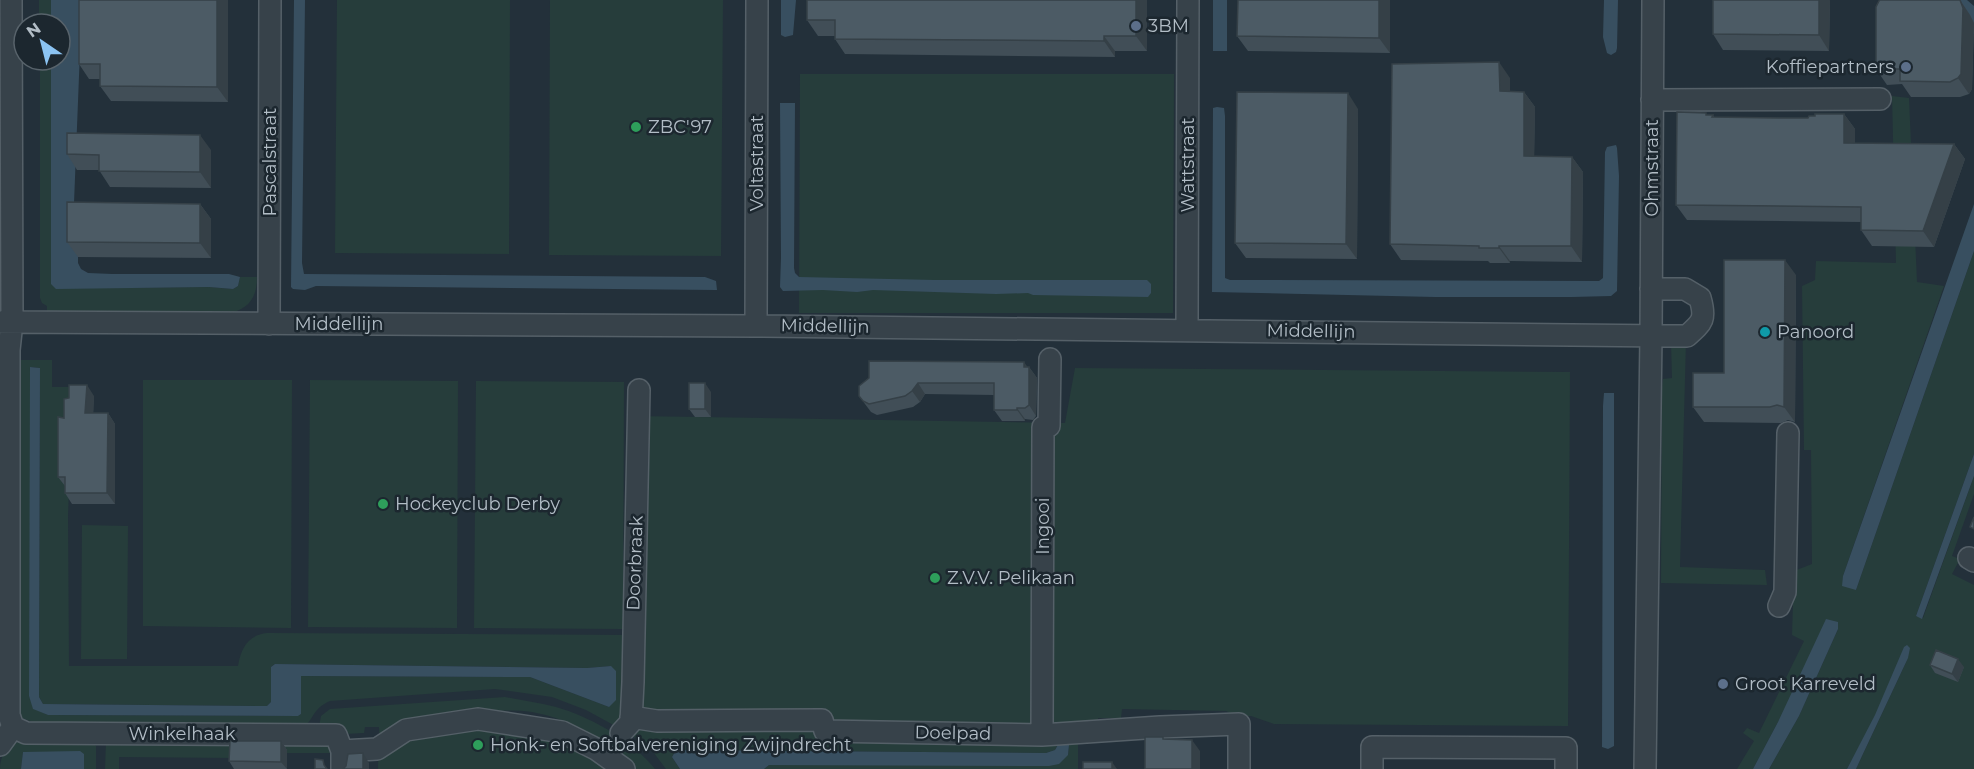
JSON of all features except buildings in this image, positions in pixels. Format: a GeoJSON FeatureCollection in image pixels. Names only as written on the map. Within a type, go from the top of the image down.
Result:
{"type":"FeatureCollection","features":[{"type":"Feature","properties":{"kind":"street"},"geometry":{"type":"LineString","coordinates":[[0,745],[12,728],[9,715],[9,350],[6,322],[12,0]]}},
{"type":"Feature","properties":{"kind":"street","name":"Pascalstraat"},"geometry":{"type":"LineString","coordinates":[[269,324],[270,0]]}},
{"type":"Feature","properties":{"kind":"street","name":"Voltastraat"},"geometry":{"type":"LineString","coordinates":[[756,326],[757,0]]}},
{"type":"Feature","properties":{"kind":"street","name":"Wattstraat"},"geometry":{"type":"LineString","coordinates":[[1187,330],[1188,0]]}},
{"type":"Feature","properties":{"kind":"street","name":"Ohmstraat"},"geometry":{"type":"LineString","coordinates":[[1651,336],[1653,0]]}},
{"type":"Feature","properties":{"kind":"street"},"geometry":{"type":"LineString","coordinates":[[1652,100],[1880,99]]}},
{"type":"Feature","properties":{"kind":"street"},"geometry":{"type":"LineString","coordinates":[[1645,769],[1651,336],[1687,336],[1699,326],[1704,312],[1700,298],[1685,289],[1651,289]]}},
{"type":"Feature","properties":{"kind":"street","name":"Middellijn"},"geometry":{"type":"LineString","coordinates":[[6,322],[756,326],[1651,336]]}},
{"type":"Feature","properties":{"kind":"street","name":"Ingooi"},"geometry":{"type":"LineString","coordinates":[[1042,735],[1043,427],[1049,426],[1050,359]]}},
{"type":"Feature","properties":{"kind":"street","name":"Doorbraak"},"geometry":{"type":"LineString","coordinates":[[626,725],[639,390]]}},
{"type":"Feature","properties":{"kind":"street"},"geometry":{"type":"LineString","coordinates":[[1779,606],[1785,592],[1788,433]]}},
{"type":"Feature","properties":{"kind":"street","name":"Winkelhaak"},"geometry":{"type":"LineString","coordinates":[[12,728],[26,733],[336,735],[342,760],[376,759],[405,730],[478,719],[562,732],[596,749],[624,769]]}},
{"type":"Feature","properties":{"kind":"street","name":"Doelpad"},"geometry":{"type":"LineString","coordinates":[[626,725],[657,721],[822,720],[825,731],[1042,735],[1239,724],[1239,769]]}},
{"type":"Feature","properties":{"kind":"street"},"geometry":{"type":"LineString","coordinates":[[1372,769],[1372,747],[1566,748],[1566,769]]}},
{"type":"Feature","properties":{"kind":"green space"},"geometry":{"type":"Polygon","coordinates":[[[0,0],[2,172],[0,292],[0,0]]]}},
{"type":"Feature","properties":{"kind":"green space"},"geometry":{"type":"Polygon","coordinates":[[[39,0],[51,0],[51,12],[39,12],[39,0]]]}},
{"type":"Feature","properties":{"kind":"green space"},"geometry":{"type":"Polygon","coordinates":[[[337,0],[510,0],[509,254],[335,253],[337,0]]]}},
{"type":"Feature","properties":{"kind":"green space","name":"ZBC'97"},"geometry":{"type":"Polygon","coordinates":[[[550,0],[723,0],[721,256],[549,255],[550,0]]]}},
{"type":"Feature","properties":{"kind":"green space"},"geometry":{"type":"Polygon","coordinates":[[[40,72],[51,72],[51,228],[76,288],[209,287],[233,289],[238,286],[240,277],[257,277],[252,300],[243,308],[231,313],[47,311],[47,306],[40,298],[40,72]]]}},
{"type":"Feature","properties":{"kind":"green space"},"geometry":{"type":"Polygon","coordinates":[[[800,74],[1174,74],[1173,313],[799,313],[800,74]]]}},
{"type":"Feature","properties":{"kind":"green space"},"geometry":{"type":"Polygon","coordinates":[[[1892,96],[1909,98],[1917,282],[1944,286],[1843,576],[1856,590],[1974,251],[1974,454],[1916,616],[1923,618],[1974,476],[1974,494],[1952,556],[1960,559],[1952,574],[1974,585],[1974,769],[1856,769],[1908,658],[1847,769],[1769,769],[1799,716],[1838,629],[1838,622],[1778,722],[1753,769],[1737,769],[1754,741],[1743,733],[1747,728],[1759,733],[1804,641],[1792,635],[1794,571],[1812,564],[1811,450],[1804,450],[1802,286],[1815,280],[1816,261],[1896,263],[1892,96]]]}},
{"type":"Feature","properties":{"kind":"green space"},"geometry":{"type":"Polygon","coordinates":[[[1686,341],[1680,567],[1765,570],[1767,585],[1661,583],[1662,387],[1663,379],[1672,378],[1671,343],[1686,341]]]}},
{"type":"Feature","properties":{"kind":"green space"},"geometry":{"type":"Polygon","coordinates":[[[21,360],[52,360],[52,387],[73,387],[68,516],[69,666],[238,666],[246,644],[255,636],[267,633],[629,635],[634,416],[1065,423],[1075,368],[1570,372],[1568,726],[1274,724],[1226,711],[1122,709],[1121,718],[1098,718],[1099,737],[1078,737],[1078,769],[764,769],[769,765],[1068,755],[1070,736],[1059,743],[1055,750],[1046,753],[676,750],[672,757],[680,769],[666,769],[654,753],[630,734],[586,710],[552,697],[495,689],[330,701],[319,707],[302,728],[33,726],[33,722],[22,718],[18,713],[21,360]],[[31,367],[29,696],[34,709],[48,715],[298,716],[301,714],[301,676],[530,677],[609,707],[611,666],[587,668],[275,664],[271,667],[271,702],[267,706],[43,704],[39,697],[40,368],[31,367]]]}},
{"type":"Feature","properties":{"kind":"green space"},"geometry":{"type":"Polygon","coordinates":[[[143,380],[292,380],[291,628],[143,626],[143,380]]]}},
{"type":"Feature","properties":{"kind":"green space","name":"Hockeyclub Derby"},"geometry":{"type":"Polygon","coordinates":[[[310,380],[458,381],[457,628],[308,627],[310,380]]]}},
{"type":"Feature","properties":{"kind":"green space","name":"Hockeyclub Derby"},"geometry":{"type":"Polygon","coordinates":[[[476,381],[624,382],[623,629],[474,628],[476,381]]]}},
{"type":"Feature","properties":{"kind":"green space"},"geometry":{"type":"Polygon","coordinates":[[[82,525],[128,526],[127,659],[81,659],[82,525]]]}},
{"type":"Feature","properties":{"kind":"green space"},"geometry":{"type":"Polygon","coordinates":[[[505,697],[556,707],[583,717],[623,740],[655,769],[635,769],[613,749],[588,733],[561,720],[532,712],[510,710],[472,712],[467,727],[542,735],[616,769],[378,769],[379,727],[365,727],[364,733],[344,734],[319,727],[321,716],[330,709],[505,697]]]}},
{"type":"Feature","properties":{"kind":"green space"},"geometry":{"type":"Polygon","coordinates":[[[24,740],[93,741],[96,746],[96,769],[84,769],[84,754],[23,752],[21,769],[0,769],[6,750],[24,740]]]}},
{"type":"Feature","properties":{"kind":"green space"},"geometry":{"type":"Polygon","coordinates":[[[106,741],[333,742],[339,753],[287,753],[287,750],[235,758],[119,757],[119,769],[105,769],[106,741]]]}},
{"type":"Feature","properties":{"kind":"water"},"geometry":{"type":"Polygon","coordinates":[[[51,0],[82,0],[74,203],[78,218],[78,263],[81,269],[88,273],[112,274],[229,274],[240,277],[238,286],[233,289],[209,287],[56,289],[51,284],[51,72],[72,72],[72,12],[51,12],[51,0]]]}},
{"type":"Feature","properties":{"kind":"water"},"geometry":{"type":"Polygon","coordinates":[[[294,0],[305,0],[302,263],[304,274],[705,277],[716,281],[717,290],[316,286],[305,290],[293,289],[291,287],[294,0]]]}},
{"type":"Feature","properties":{"kind":"water"},"geometry":{"type":"Polygon","coordinates":[[[781,0],[796,0],[793,35],[785,37],[781,35],[781,0]]]}},
{"type":"Feature","properties":{"kind":"water"},"geometry":{"type":"Polygon","coordinates":[[[1213,0],[1227,0],[1227,51],[1213,51],[1213,0]]]}},
{"type":"Feature","properties":{"kind":"water"},"geometry":{"type":"Polygon","coordinates":[[[1604,0],[1618,0],[1617,48],[1616,52],[1611,55],[1607,53],[1603,37],[1604,0]]]}},
{"type":"Feature","properties":{"kind":"water"},"geometry":{"type":"Polygon","coordinates":[[[1930,0],[1967,0],[1974,6],[1974,34],[1930,0]]]}},
{"type":"Feature","properties":{"kind":"water"},"geometry":{"type":"Polygon","coordinates":[[[780,103],[795,103],[794,268],[799,277],[935,280],[1147,280],[1151,284],[1151,293],[1148,297],[873,290],[857,292],[783,291],[780,287],[780,103]]]}},
{"type":"Feature","properties":{"kind":"water"},"geometry":{"type":"Polygon","coordinates":[[[1213,108],[1224,108],[1225,116],[1225,278],[1230,280],[1599,281],[1603,278],[1605,152],[1607,147],[1616,145],[1619,176],[1617,291],[1611,296],[1572,297],[1435,297],[1212,292],[1213,108]]]}},
{"type":"Feature","properties":{"kind":"water"},"geometry":{"type":"Polygon","coordinates":[[[1974,204],[1974,251],[1856,590],[1842,586],[1843,576],[1974,204]]]}},
{"type":"Feature","properties":{"kind":"water"},"geometry":{"type":"Polygon","coordinates":[[[30,367],[40,368],[39,697],[43,704],[267,706],[271,702],[271,667],[275,664],[587,668],[611,666],[616,671],[616,700],[609,707],[530,677],[301,676],[301,714],[298,716],[48,715],[33,709],[29,696],[30,367]]]}},
{"type":"Feature","properties":{"kind":"water"},"geometry":{"type":"Polygon","coordinates":[[[1604,393],[1614,393],[1614,746],[1608,749],[1602,747],[1604,393]]]}},
{"type":"Feature","properties":{"kind":"water"},"geometry":{"type":"Polygon","coordinates":[[[1974,454],[1974,476],[1922,619],[1916,616],[1974,454]]]}},
{"type":"Feature","properties":{"kind":"water"},"geometry":{"type":"Polygon","coordinates":[[[1826,619],[1838,622],[1838,629],[1799,716],[1769,769],[1753,769],[1778,722],[1826,619]]]}},
{"type":"Feature","properties":{"kind":"water"},"geometry":{"type":"Polygon","coordinates":[[[1907,645],[1910,648],[1908,658],[1856,769],[1847,769],[1875,715],[1904,647],[1907,645]]]}},
{"type":"Feature","properties":{"kind":"water"},"geometry":{"type":"Polygon","coordinates":[[[1070,735],[1068,755],[1059,764],[1049,766],[769,765],[764,769],[680,769],[672,757],[676,750],[1046,753],[1055,750],[1059,743],[1070,735]]]}},
{"type":"Feature","properties":{"kind":"water"},"geometry":{"type":"Polygon","coordinates":[[[80,751],[84,754],[84,769],[21,769],[23,752],[80,751]]]}},
{"type":"Feature","properties":{"kind":"place","name":"3BM"},"geometry":{"type":"Point","coordinates":[1136,26]}},
{"type":"Feature","properties":{"kind":"place","name":"Koffiepartners"},"geometry":{"type":"Point","coordinates":[1906,67]}},
{"type":"Feature","properties":{"kind":"place","name":"ZBC'97"},"geometry":{"type":"Point","coordinates":[636,127]}},
{"type":"Feature","properties":{"kind":"place","name":"Panoord"},"geometry":{"type":"Point","coordinates":[1765,332]}},
{"type":"Feature","properties":{"kind":"place","name":"Hockeyclub Derby"},"geometry":{"type":"Point","coordinates":[383,504]}},
{"type":"Feature","properties":{"kind":"place","name":"Z.V.V. Pelikaan"},"geometry":{"type":"Point","coordinates":[935,578]}},
{"type":"Feature","properties":{"kind":"place","name":"Groot Karreveld"},"geometry":{"type":"Point","coordinates":[1723,684]}},
{"type":"Feature","properties":{"kind":"place","name":"Honk- en Softbalvereniging Zwijndrecht"},"geometry":{"type":"Point","coordinates":[478,745]}}]}
